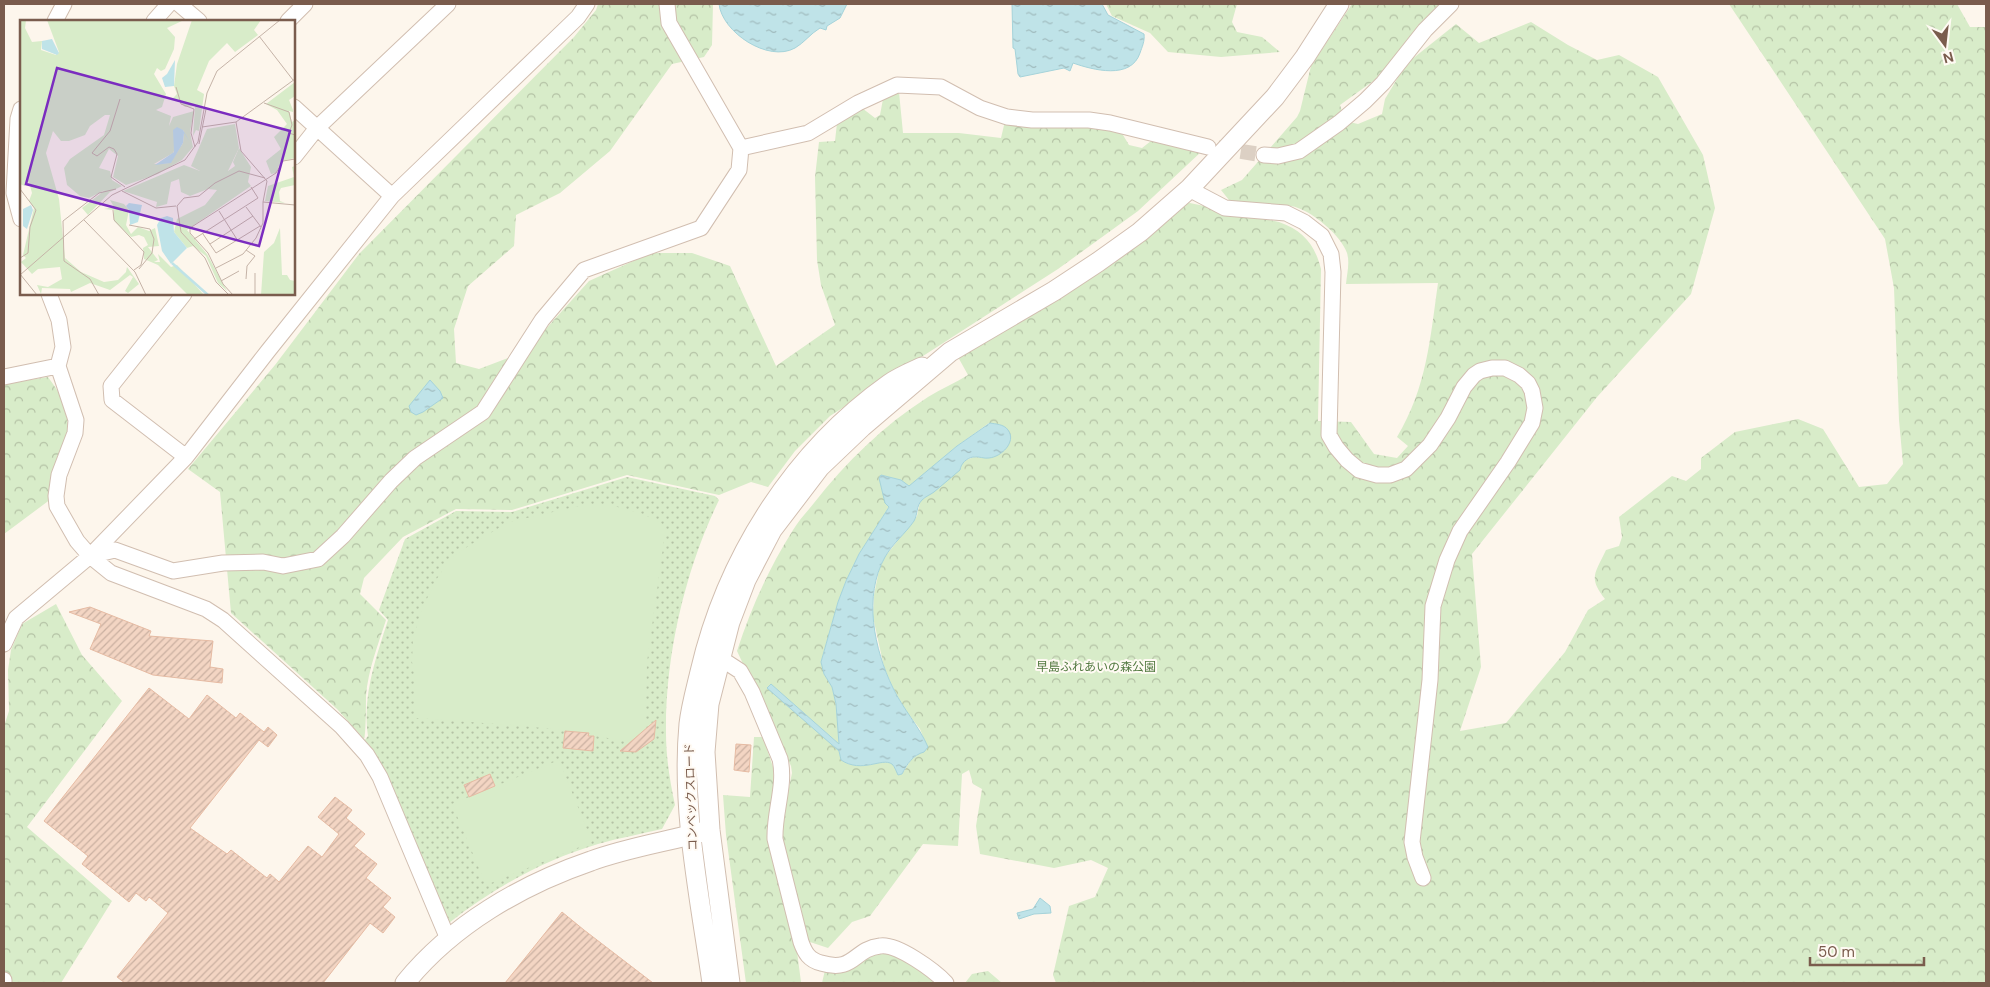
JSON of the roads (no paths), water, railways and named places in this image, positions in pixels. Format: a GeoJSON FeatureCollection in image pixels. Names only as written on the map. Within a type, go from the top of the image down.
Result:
{"type":"FeatureCollection","features":[{"type":"Feature","properties":{"kind":"street"},"geometry":{"type":"LineString","coordinates":[[56,20],[64,4]]}},
{"type":"Feature","properties":{"kind":"street"},"geometry":{"type":"LineString","coordinates":[[155,20],[169,4]]}},
{"type":"Feature","properties":{"kind":"street"},"geometry":{"type":"LineString","coordinates":[[179,4],[198,20]]}},
{"type":"Feature","properties":{"kind":"street"},"geometry":{"type":"LineString","coordinates":[[289,20],[305,4]]}},
{"type":"Feature","properties":{"kind":"street"},"geometry":{"type":"LineString","coordinates":[[295,156],[317,128],[448,4]]}},
{"type":"Feature","properties":{"kind":"street"},"geometry":{"type":"LineString","coordinates":[[4,644],[16,618],[90,556],[186,457],[392,196],[578,17],[587,4]]}},
{"type":"Feature","properties":{"kind":"street"},"geometry":{"type":"LineString","coordinates":[[90,556],[116,550],[173,571],[223,563],[263,562],[283,566],[318,559],[343,536],[391,481],[415,458],[483,412],[542,320],[584,270],[701,228],[739,170],[740,148],[669,22],[667,4]]}},
{"type":"Feature","properties":{"kind":"street"},"geometry":{"type":"LineString","coordinates":[[950,352],[1054,291],[1098,262],[1140,232],[1189,189],[1275,97],[1305,57],[1339,4]]}},
{"type":"Feature","properties":{"kind":"street"},"geometry":{"type":"LineString","coordinates":[[1264,155],[1278,156],[1299,151],[1339,123],[1366,101],[1382,84],[1425,30],[1451,4]]}},
{"type":"Feature","properties":{"kind":"street"},"geometry":{"type":"LineString","coordinates":[[740,148],[808,133],[858,103],[897,85],[941,87],[980,108],[1007,117],[1032,120],[1090,120],[1110,123],[1208,147]]}},
{"type":"Feature","properties":{"kind":"street"},"geometry":{"type":"LineString","coordinates":[[295,108],[392,196]]}},
{"type":"Feature","properties":{"kind":"street"},"geometry":{"type":"LineString","coordinates":[[20,112],[18,119],[18,163],[14,193],[20,215]]}},
{"type":"Feature","properties":{"kind":"street"},"geometry":{"type":"LineString","coordinates":[[1189,189],[1225,208],[1286,213],[1304,222],[1322,236],[1331,254],[1333,272],[1329,435],[1336,448],[1360,470],[1377,475],[1390,475],[1406,469],[1436,438],[1464,387],[1480,371],[1492,368],[1505,368],[1519,375],[1528,383],[1532,391],[1535,408],[1532,423],[1508,462],[1460,531],[1446,560],[1433,606],[1430,680],[1412,842],[1415,858],[1424,878]]}},
{"type":"Feature","properties":{"kind":"street"},"geometry":{"type":"LineString","coordinates":[[49,295],[59,320],[63,347],[58,366],[76,420],[75,433],[59,475],[56,496],[58,506],[77,540],[90,556],[111,573],[206,609],[223,620],[342,727],[367,755],[380,777],[448,939]]}},
{"type":"Feature","properties":{"kind":"street"},"geometry":{"type":"LineString","coordinates":[[183,295],[110,386],[112,400],[186,457]]}},
{"type":"Feature","properties":{"kind":"street","name":"コンベックスロード"},"geometry":{"type":"LineString","coordinates":[[730,983],[710,830],[706,752],[709,704],[730,622],[746,580],[772,530],[820,468],[862,427],[950,352]]}},
{"type":"Feature","properties":{"kind":"street","name":"コンベックスロード"},"geometry":{"type":"LineString","coordinates":[[712,983],[691,835],[688,768],[689,723],[703,656],[714,618],[745,548],[786,486],[827,436],[852,413],[890,383],[950,352]]}},
{"type":"Feature","properties":{"kind":"street"},"geometry":{"type":"LineString","coordinates":[[4,377],[58,366]]}},
{"type":"Feature","properties":{"kind":"street"},"geometry":{"type":"LineString","coordinates":[[720,658],[740,671],[752,692],[780,759],[782,770],[775,828],[776,838],[801,942],[807,956],[814,961],[838,967],[866,950],[887,945],[896,948],[924,966],[946,983]]}},
{"type":"Feature","properties":{"kind":"street"},"geometry":{"type":"LineString","coordinates":[[405,983],[448,939],[488,910],[558,874],[592,860],[710,830]]}},
{"type":"Feature","properties":{"kind":"water"},"geometry":{"type":"Polygon","coordinates":[[[719,4],[847,4],[840,18],[827,26],[826,30],[820,28],[795,48],[784,52],[760,48],[737,34],[722,15],[719,4]]]}},
{"type":"Feature","properties":{"kind":"water"},"geometry":{"type":"Polygon","coordinates":[[[1012,4],[1102,4],[1108,15],[1144,34],[1140,53],[1129,67],[1120,70],[1101,70],[1073,63],[1070,71],[1064,68],[1020,77],[1015,49],[1013,48],[1012,4]]]}},
{"type":"Feature","properties":{"kind":"water"},"geometry":{"type":"Polygon","coordinates":[[[430,380],[440,391],[443,398],[416,415],[411,412],[409,406],[430,380]]]}},
{"type":"Feature","properties":{"kind":"water"},"geometry":{"type":"Polygon","coordinates":[[[990,423],[1002,425],[1008,430],[1011,439],[1009,444],[1003,452],[994,457],[973,457],[967,460],[963,463],[960,470],[922,500],[914,521],[885,557],[878,572],[874,588],[873,605],[876,640],[886,673],[897,696],[928,747],[908,763],[902,774],[898,775],[893,765],[888,762],[864,766],[849,764],[841,760],[839,751],[767,688],[771,684],[839,744],[836,704],[832,687],[824,674],[821,662],[846,581],[859,554],[889,507],[885,503],[879,478],[881,475],[901,480],[909,486],[957,446],[990,423]]]}},
{"type":"Feature","properties":{"kind":"water"},"geometry":{"type":"Polygon","coordinates":[[[1040,898],[1050,906],[1051,913],[1034,914],[1019,919],[1017,913],[1033,909],[1040,898]]]}},
{"type":"Feature","properties":{"kind":"tunnel"},"geometry":{"type":"LineString","coordinates":[[1218,148],[1264,155]]}},
{"type":"Feature","properties":{"kind":"park label","name":"早島ふれあいの森公園"},"geometry":{"type":"Point","coordinates":[1096,667]}}]}
